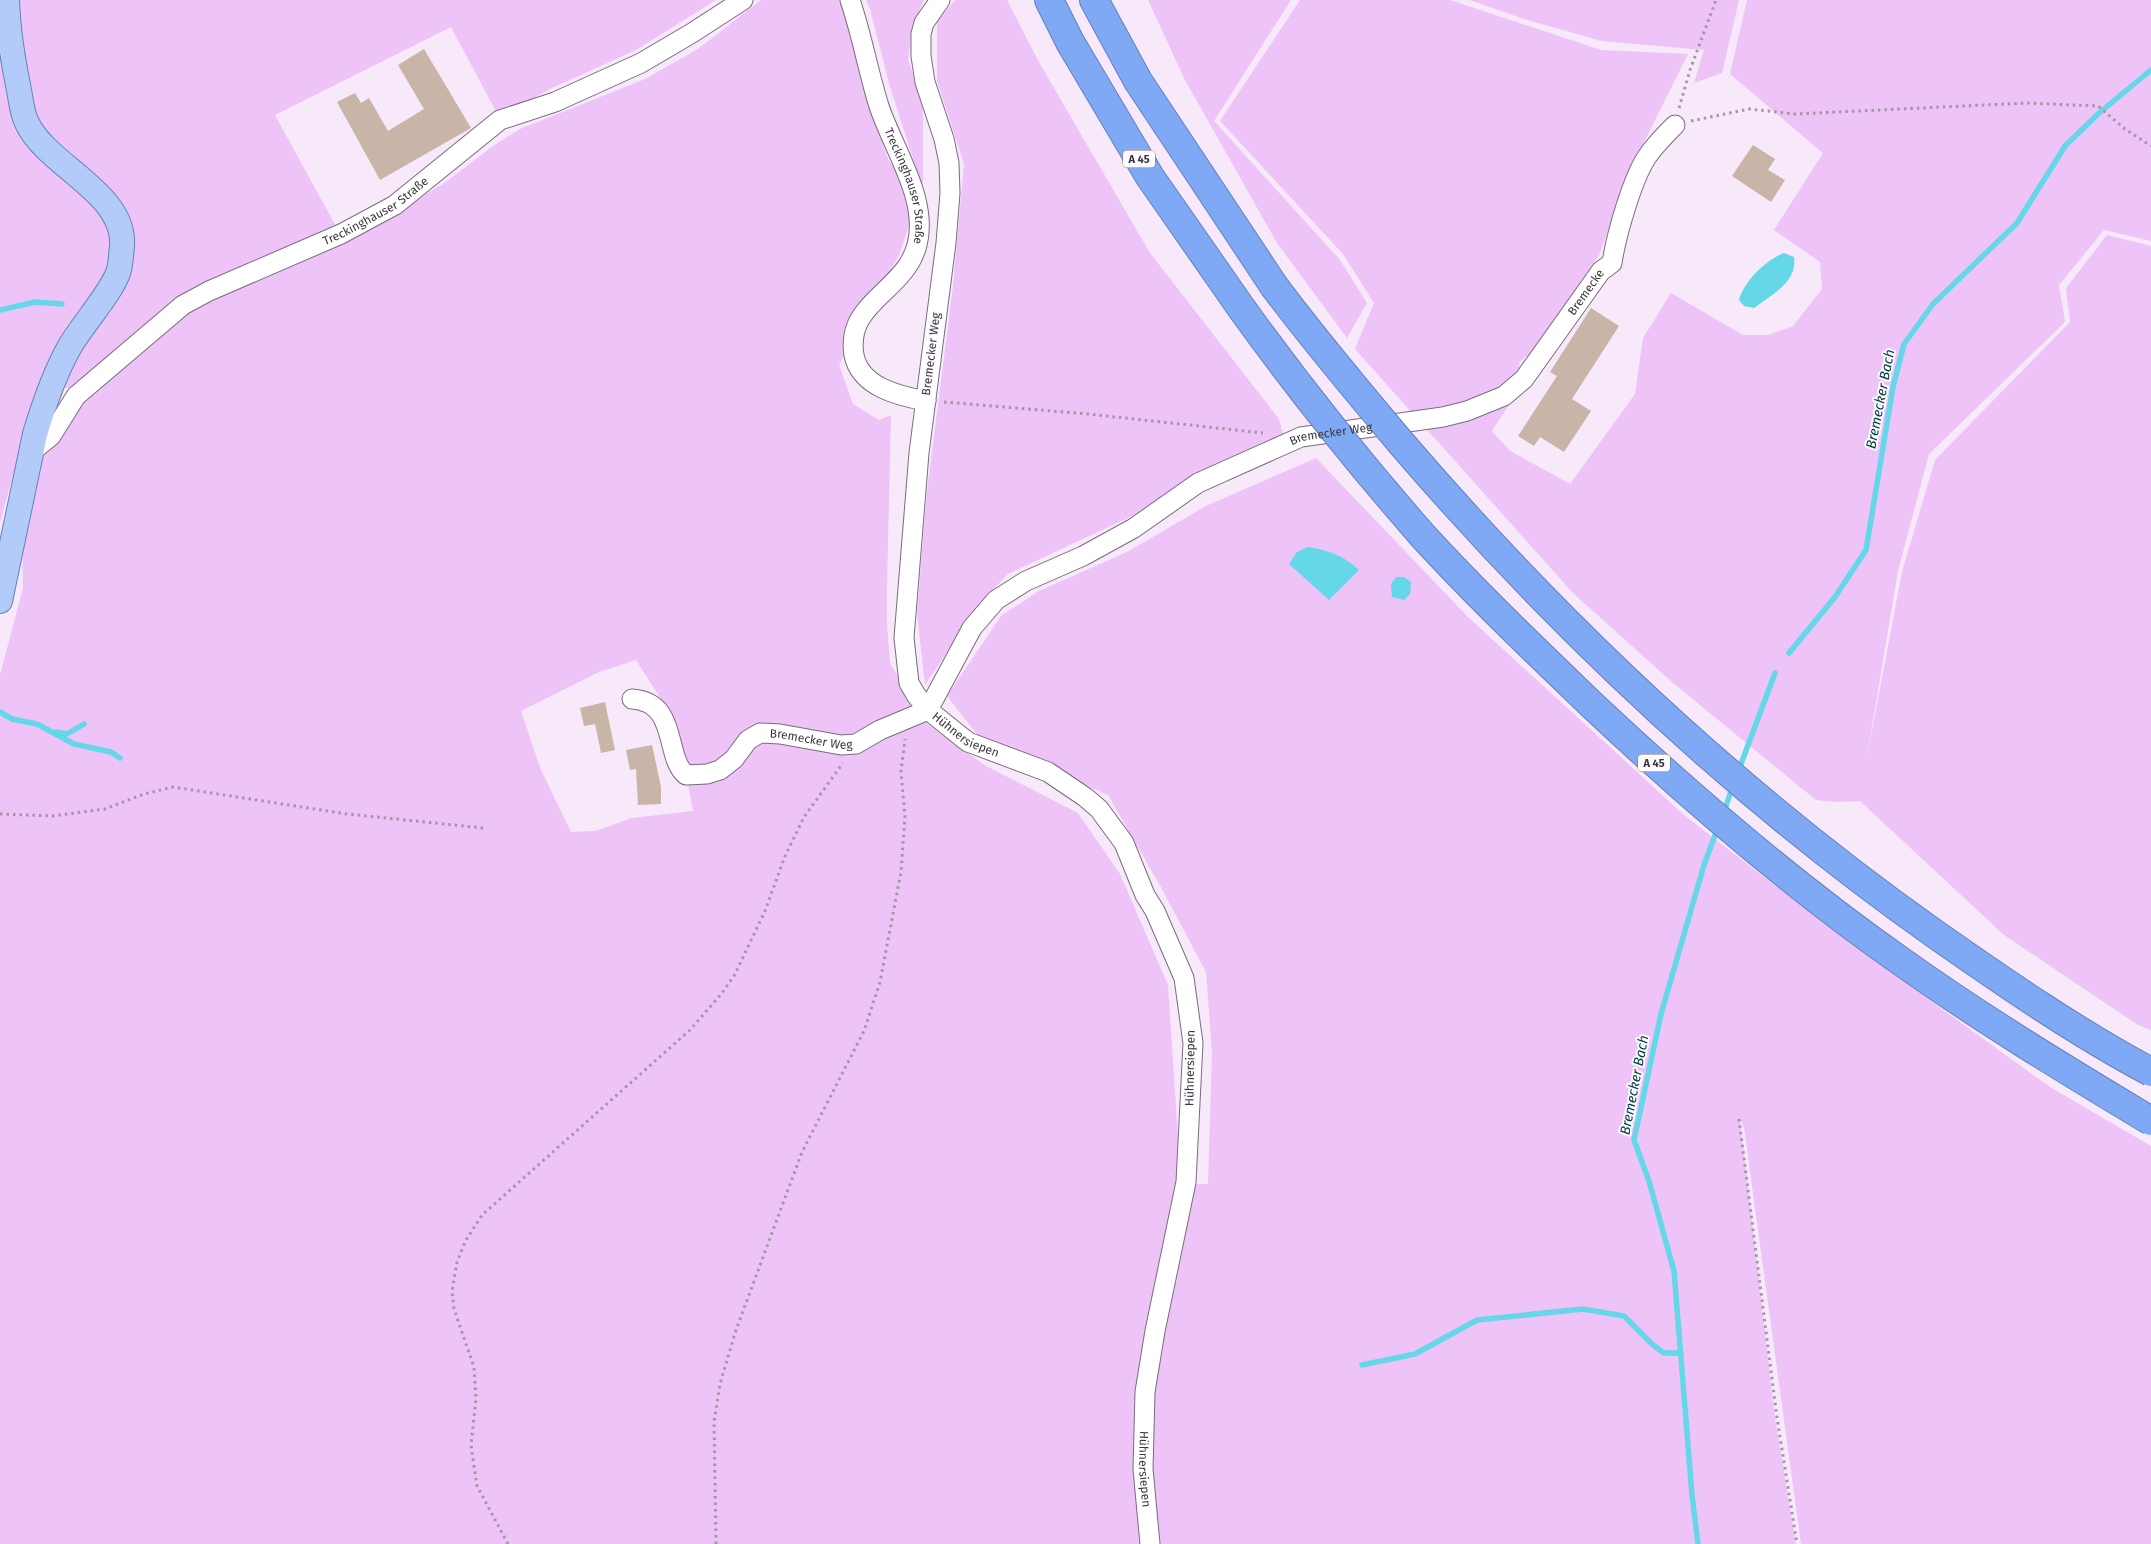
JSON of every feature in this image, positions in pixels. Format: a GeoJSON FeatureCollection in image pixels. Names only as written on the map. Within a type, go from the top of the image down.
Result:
{"type":"FeatureCollection","features":[{"type":"Feature","properties":{"kind":"highway","name":"A 45"},"geometry":{"type":"LineString","coordinates":[[1049,0],[1070,42],[1150,177],[1281,363],[1335,432],[1425,537],[1536,651],[1652,761],[1773,864],[1900,960],[2032,1050],[2151,1121]]}},
{"type":"Feature","properties":{"kind":"highway"},"geometry":{"type":"LineString","coordinates":[[1094,0],[1138,81],[1274,286],[1339,370],[1434,482],[1536,593],[1644,698],[1757,798],[1875,892],[1998,978],[2125,1058],[2151,1072]]}},
{"type":"Feature","properties":{"kind":"main road"},"geometry":{"type":"LineString","coordinates":[[0,601],[31,452],[43,409],[57,371],[74,340],[118,272],[122,244],[114,215],[103,199],[54,157],[36,137],[27,123],[13,64],[7,0]]}},
{"type":"Feature","properties":{"kind":"street","name":"Treckinghauser Straße"},"geometry":{"type":"LineString","coordinates":[[31,452],[51,436],[76,396],[183,305],[209,291],[341,234],[395,205],[500,120],[555,102],[641,63],[743,0]]}},
{"type":"Feature","properties":{"kind":"street","name":"Treckinghauser Straße"},"geometry":{"type":"LineString","coordinates":[[850,0],[879,106],[918,204],[920,224],[917,245],[910,263],[887,290],[863,312],[856,326],[852,338],[854,357],[864,374],[879,387],[901,397],[926,401]]}},
{"type":"Feature","properties":{"kind":"street","name":"Bremecker Weg"},"geometry":{"type":"LineString","coordinates":[[928,710],[916,695],[910,683],[904,638],[919,453],[946,243],[950,192],[949,163],[944,139],[925,82],[921,56],[921,34],[924,23],[940,0]]}},
{"type":"Feature","properties":{"kind":"street","name":"Bremecke"},"geometry":{"type":"LineString","coordinates":[[1504,396],[1524,379],[1601,271],[1612,263],[1615,240],[1637,177],[1648,155],[1674,125]]}},
{"type":"Feature","properties":{"kind":"street","name":"Bremecker Weg"},"geometry":{"type":"LineString","coordinates":[[632,699],[642,700],[655,707],[670,732],[679,769],[686,775],[707,774],[720,770],[734,759],[748,740],[760,733],[780,734],[841,745],[856,744],[880,730],[928,710],[972,628],[996,600],[1026,581],[1084,556],[1134,528],[1198,484],[1301,437],[1442,417],[1467,411],[1504,396]]}},
{"type":"Feature","properties":{"kind":"street","name":"Hühnersiepen"},"geometry":{"type":"LineString","coordinates":[[928,710],[968,742],[1048,772],[1099,809],[1124,842],[1145,895],[1155,911],[1184,978],[1193,1043],[1186,1182],[1155,1331],[1145,1392],[1143,1469],[1150,1544]]}},
{"type":"Feature","properties":{"kind":"path"},"geometry":{"type":"LineString","coordinates":[[1716,0],[1690,70],[1674,125],[1749,109],[1795,114],[2027,102],[2098,106],[2125,129],[2151,146]]}},
{"type":"Feature","properties":{"kind":"path"},"geometry":{"type":"LineString","coordinates":[[926,401],[1088,414],[1301,437]]}},
{"type":"Feature","properties":{"kind":"path"},"geometry":{"type":"LineString","coordinates":[[716,1544],[714,1422],[720,1384],[736,1330],[802,1152],[864,1031],[880,982],[902,872],[904,817],[902,772],[906,720]]}},
{"type":"Feature","properties":{"kind":"path"},"geometry":{"type":"LineString","coordinates":[[508,1544],[477,1486],[471,1445],[476,1399],[474,1367],[454,1309],[452,1291],[457,1262],[466,1240],[482,1215],[690,1030],[722,993],[734,976],[757,927],[785,856],[804,817],[856,744]]}},
{"type":"Feature","properties":{"kind":"path"},"geometry":{"type":"LineString","coordinates":[[0,814],[52,816],[104,809],[144,794],[173,787],[347,814],[483,828]]}},
{"type":"Feature","properties":{"kind":"path"},"geometry":{"type":"LineString","coordinates":[[1739,1120],[1777,1418],[1797,1544]]}},
{"type":"Feature","properties":{"kind":"shaded area"},"geometry":{"type":"Polygon","coordinates":[[[0,0],[716,0],[636,50],[552,88],[499,117],[451,27],[275,115],[338,230],[171,302],[73,389],[42,383],[26,427],[0,523],[0,0]]]}},
{"type":"Feature","properties":{"kind":"shaded area"},"geometry":{"type":"Polygon","coordinates":[[[761,0],[839,0],[844,9],[871,112],[888,159],[916,204],[899,255],[839,365],[853,404],[879,420],[891,415],[887,584],[887,625],[890,663],[927,724],[986,766],[1078,813],[1120,874],[1168,985],[1181,1184],[1208,1184],[1212,1053],[1206,972],[1162,889],[1108,795],[980,738],[947,696],[1001,616],[1039,591],[1127,552],[1206,506],[1316,458],[1468,617],[1684,815],[1834,931],[2050,1087],[2151,1146],[2151,1544],[1801,1544],[1744,1128],[1740,1119],[1775,1418],[1796,1544],[0,1544],[0,675],[23,588],[22,525],[37,459],[81,396],[184,309],[399,210],[443,184],[493,146],[520,129],[645,79],[698,49],[761,0]],[[636,660],[599,672],[521,711],[541,770],[571,832],[595,831],[632,818],[693,811],[677,724],[636,660]]]}},
{"type":"Feature","properties":{"kind":"shaded area"},"geometry":{"type":"Polygon","coordinates":[[[866,0],[924,0],[913,25],[908,59],[923,106],[923,189],[890,87],[866,0]]]}},
{"type":"Feature","properties":{"kind":"shaded area"},"geometry":{"type":"Polygon","coordinates":[[[955,0],[1007,0],[1040,64],[1150,253],[1279,419],[1286,444],[1008,574],[978,605],[925,685],[917,614],[927,491],[953,286],[964,164],[937,81],[937,22],[955,0]]]}},
{"type":"Feature","properties":{"kind":"shaded area"},"geometry":{"type":"Polygon","coordinates":[[[1148,0],[1291,0],[1214,121],[1340,260],[1367,303],[1347,338],[1277,243],[1185,80],[1148,0]]]}},
{"type":"Feature","properties":{"kind":"shaded area"},"geometry":{"type":"Polygon","coordinates":[[[1300,0],[1450,0],[1601,50],[1688,54],[1632,166],[1599,255],[1538,348],[1519,362],[1521,386],[1492,431],[1510,451],[1570,484],[1635,394],[1643,338],[1671,293],[1743,335],[1768,335],[1793,326],[1822,289],[1820,262],[1774,230],[1823,153],[1730,74],[1747,0],[2151,0],[2151,241],[2104,230],[2059,285],[2065,322],[1929,454],[1898,571],[1866,762],[1902,572],[1935,460],[2070,322],[2066,288],[2107,235],[2151,246],[2151,1030],[2138,1025],[2004,935],[1860,801],[1837,802],[1816,800],[1672,682],[1573,593],[1355,349],[1374,303],[1343,254],[1220,121],[1300,0]]]}},
{"type":"Feature","properties":{"kind":"shaded area"},"geometry":{"type":"Polygon","coordinates":[[[1470,0],[1739,0],[1722,73],[1694,83],[1704,50],[1602,41],[1527,20],[1470,0]]]}},
{"type":"Feature","properties":{"kind":"water"},"geometry":{"type":"Polygon","coordinates":[[[1784,253],[1794,257],[1792,274],[1788,281],[1754,308],[1744,306],[1739,300],[1751,278],[1763,266],[1784,253]]]}},
{"type":"Feature","properties":{"kind":"water"},"geometry":{"type":"Polygon","coordinates":[[[1308,547],[1336,554],[1359,570],[1329,600],[1289,564],[1297,552],[1308,547]]]}},
{"type":"Feature","properties":{"kind":"water"},"geometry":{"type":"Polygon","coordinates":[[[1396,577],[1404,577],[1411,582],[1410,594],[1404,600],[1392,597],[1391,584],[1396,577]]]}},
{"type":"Feature","properties":{"kind":"building"},"geometry":{"type":"Polygon","coordinates":[[[424,49],[471,128],[380,180],[337,102],[355,93],[361,103],[369,98],[388,131],[424,109],[398,65],[424,49]]]}},
{"type":"Feature","properties":{"kind":"building"},"geometry":{"type":"Polygon","coordinates":[[[1753,145],[1775,159],[1768,170],[1785,180],[1771,202],[1732,176],[1753,145]]]}},
{"type":"Feature","properties":{"kind":"building"},"geometry":{"type":"Polygon","coordinates":[[[1591,308],[1619,326],[1572,399],[1591,411],[1564,452],[1540,437],[1534,446],[1518,436],[1557,376],[1550,372],[1591,308]]]}},
{"type":"Feature","properties":{"kind":"building"},"geometry":{"type":"Polygon","coordinates":[[[605,702],[615,750],[601,753],[595,724],[584,726],[580,708],[605,702]]]}},
{"type":"Feature","properties":{"kind":"building"},"geometry":{"type":"Polygon","coordinates":[[[652,745],[661,787],[661,804],[638,805],[636,769],[630,770],[626,750],[652,745]]]}},
{"type":"Feature","properties":{"kind":"waterway","name":"Bremecker Bach"},"geometry":{"type":"LineString","coordinates":[[1789,653],[1835,597],[1866,550],[1893,387],[1904,344],[1933,304],[2017,223],[2065,146],[2099,113],[2151,70]]}},
{"type":"Feature","properties":{"kind":"waterway"},"geometry":{"type":"LineString","coordinates":[[0,310],[35,302],[62,304]]}},
{"type":"Feature","properties":{"kind":"waterway","name":"Bremecker Bach"},"geometry":{"type":"LineString","coordinates":[[1738,772],[1775,673]]}},
{"type":"Feature","properties":{"kind":"waterway"},"geometry":{"type":"LineString","coordinates":[[0,712],[12,719],[37,724],[74,744],[111,752],[120,758]]}},
{"type":"Feature","properties":{"kind":"waterway"},"geometry":{"type":"LineString","coordinates":[[56,732],[67,734],[84,724]]}},
{"type":"Feature","properties":{"kind":"waterway","name":"Bremecker Bach"},"geometry":{"type":"LineString","coordinates":[[1724,812],[1733,785]]}},
{"type":"Feature","properties":{"kind":"waterway","name":"Bremecker Bach"},"geometry":{"type":"LineString","coordinates":[[1698,1544],[1692,1495],[1674,1271],[1649,1181],[1634,1140],[1661,1014],[1704,865],[1718,827]]}},
{"type":"Feature","properties":{"kind":"waterway"},"geometry":{"type":"LineString","coordinates":[[1362,1365],[1415,1354],[1477,1320],[1583,1309],[1624,1316],[1653,1345],[1664,1353],[1681,1353]]}}]}
